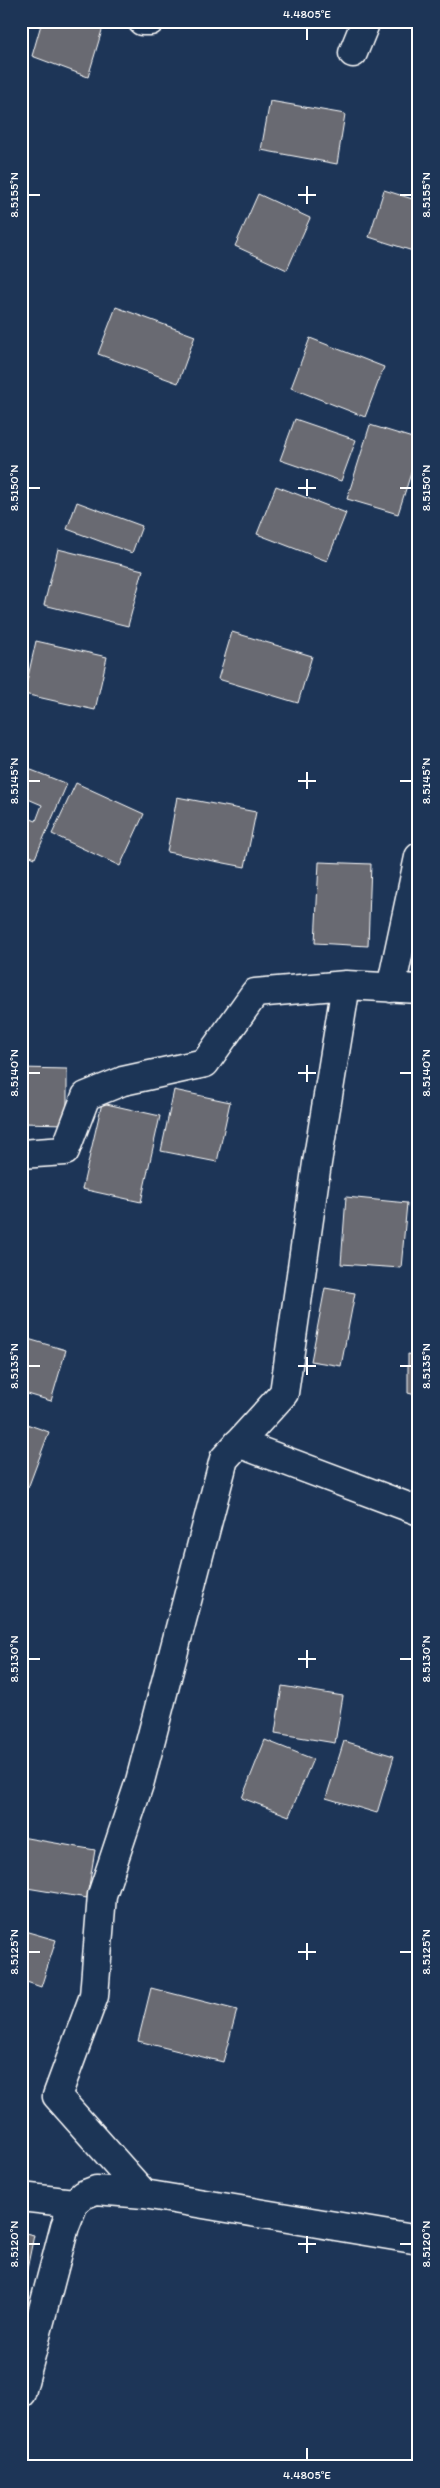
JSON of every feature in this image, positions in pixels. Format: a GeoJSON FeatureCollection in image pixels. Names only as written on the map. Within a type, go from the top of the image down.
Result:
{"type":"FeatureCollection","features":[{"type":"Feature","properties":{"kind":"street"},"geometry":{"type":"LineString","coordinates":[[142,21],[150,21]]}},
{"type":"Feature","properties":{"kind":"street"},"geometry":{"type":"LineString","coordinates":[[353,53],[366,21]]}},
{"type":"Feature","properties":{"kind":"street"},"geometry":{"type":"LineString","coordinates":[[391,988],[419,857]]}},
{"type":"Feature","properties":{"kind":"street"},"geometry":{"type":"LineString","coordinates":[[144,2194],[57,2096],[94,1996],[102,1895],[140,1781],[224,1459],[284,1393],[315,1173],[346,985]]}},
{"type":"Feature","properties":{"kind":"street"},"geometry":{"type":"LineString","coordinates":[[21,1154],[65,1151],[86,1096],[123,1082],[206,1063],[255,993],[346,985],[419,990]]}},
{"type":"Feature","properties":{"kind":"street"},"geometry":{"type":"LineString","coordinates":[[238,1443],[419,1510]]}},
{"type":"Feature","properties":{"kind":"street"},"geometry":{"type":"LineString","coordinates":[[21,2393],[65,2226],[74,2203],[83,2195],[96,2190],[144,2194],[419,2240]]}},
{"type":"Feature","properties":{"kind":"street"},"geometry":{"type":"LineString","coordinates":[[21,2197],[74,2203]]}},
{"type":"Feature","properties":{"kind":"building"},"geometry":{"type":"Polygon","coordinates":[[[42,21],[81,21],[103,27],[88,77],[32,56],[42,21]]]}},
{"type":"Feature","properties":{"kind":"building"},"geometry":{"type":"Polygon","coordinates":[[[270,101],[345,114],[337,164],[261,150],[270,101]]]}},
{"type":"Feature","properties":{"kind":"building"},"geometry":{"type":"Polygon","coordinates":[[[384,190],[419,201],[419,253],[369,237],[384,190]]]}},
{"type":"Feature","properties":{"kind":"building"},"geometry":{"type":"Polygon","coordinates":[[[258,194],[310,218],[287,270],[235,246],[258,194]]]}},
{"type":"Feature","properties":{"kind":"building"},"geometry":{"type":"Polygon","coordinates":[[[116,307],[195,336],[178,383],[98,354],[116,307]]]}},
{"type":"Feature","properties":{"kind":"building"},"geometry":{"type":"Polygon","coordinates":[[[310,338],[384,367],[365,417],[291,388],[310,338]]]}},
{"type":"Feature","properties":{"kind":"building"},"geometry":{"type":"Polygon","coordinates":[[[295,419],[356,440],[341,481],[280,460],[295,419]]]}},
{"type":"Feature","properties":{"kind":"building"},"geometry":{"type":"Polygon","coordinates":[[[370,425],[419,440],[419,448],[398,514],[347,499],[370,425]]]}},
{"type":"Feature","properties":{"kind":"building"},"geometry":{"type":"Polygon","coordinates":[[[276,486],[346,513],[327,561],[257,534],[276,486]]]}},
{"type":"Feature","properties":{"kind":"building"},"geometry":{"type":"Polygon","coordinates":[[[77,502],[142,526],[132,553],[67,529],[77,502]]]}},
{"type":"Feature","properties":{"kind":"building"},"geometry":{"type":"Polygon","coordinates":[[[58,549],[143,570],[128,626],[44,605],[58,549]]]}},
{"type":"Feature","properties":{"kind":"building"},"geometry":{"type":"Polygon","coordinates":[[[232,632],[312,656],[298,703],[218,679],[232,632]]]}},
{"type":"Feature","properties":{"kind":"building"},"geometry":{"type":"Polygon","coordinates":[[[36,641],[107,657],[95,710],[24,694],[36,641]]]}},
{"type":"Feature","properties":{"kind":"building"},"geometry":{"type":"Polygon","coordinates":[[[21,766],[67,784],[35,858],[21,852],[21,815],[36,821],[42,805],[21,796],[21,766]]]}},
{"type":"Feature","properties":{"kind":"building"},"geometry":{"type":"Polygon","coordinates":[[[76,783],[144,814],[120,866],[52,834],[76,783]]]}},
{"type":"Feature","properties":{"kind":"building"},"geometry":{"type":"Polygon","coordinates":[[[177,797],[256,812],[245,867],[167,852],[177,797]]]}},
{"type":"Feature","properties":{"kind":"building"},"geometry":{"type":"Polygon","coordinates":[[[319,862],[371,864],[368,946],[315,943],[319,862]]]}},
{"type":"Feature","properties":{"kind":"building"},"geometry":{"type":"Polygon","coordinates":[[[21,1068],[67,1069],[67,1124],[21,1123],[21,1068]]]}},
{"type":"Feature","properties":{"kind":"building"},"geometry":{"type":"Polygon","coordinates":[[[174,1090],[230,1102],[217,1162],[161,1151],[174,1090]]]}},
{"type":"Feature","properties":{"kind":"building"},"geometry":{"type":"Polygon","coordinates":[[[102,1103],[160,1116],[141,1202],[82,1189],[102,1103]]]}},
{"type":"Feature","properties":{"kind":"building"},"geometry":{"type":"Polygon","coordinates":[[[346,1197],[407,1203],[401,1268],[341,1264],[346,1197]]]}},
{"type":"Feature","properties":{"kind":"building"},"geometry":{"type":"Polygon","coordinates":[[[325,1288],[355,1293],[341,1366],[311,1361],[325,1288]]]}},
{"type":"Feature","properties":{"kind":"building"},"geometry":{"type":"Polygon","coordinates":[[[21,1337],[66,1350],[51,1401],[21,1392],[21,1337]]]}},
{"type":"Feature","properties":{"kind":"building"},"geometry":{"type":"Polygon","coordinates":[[[408,1354],[419,1356],[419,1396],[408,1393],[408,1354]]]}},
{"type":"Feature","properties":{"kind":"building"},"geometry":{"type":"Polygon","coordinates":[[[21,1422],[49,1432],[28,1488],[21,1485],[21,1422]]]}},
{"type":"Feature","properties":{"kind":"building"},"geometry":{"type":"Polygon","coordinates":[[[21,1508],[24,1508],[21,1533],[21,1508]]]}},
{"type":"Feature","properties":{"kind":"building"},"geometry":{"type":"Polygon","coordinates":[[[282,1686],[343,1696],[335,1743],[275,1733],[282,1686]]]}},
{"type":"Feature","properties":{"kind":"building"},"geometry":{"type":"Polygon","coordinates":[[[265,1740],[313,1759],[289,1816],[242,1798],[265,1740]]]}},
{"type":"Feature","properties":{"kind":"building"},"geometry":{"type":"Polygon","coordinates":[[[344,1741],[394,1756],[377,1813],[326,1798],[344,1741]]]}},
{"type":"Feature","properties":{"kind":"building"},"geometry":{"type":"Polygon","coordinates":[[[21,1837],[95,1850],[87,1898],[21,1887],[21,1837]]]}},
{"type":"Feature","properties":{"kind":"building"},"geometry":{"type":"Polygon","coordinates":[[[21,1930],[56,1940],[41,1987],[21,1980],[21,1930]]]}},
{"type":"Feature","properties":{"kind":"building"},"geometry":{"type":"Polygon","coordinates":[[[151,1988],[237,2010],[223,2062],[138,2041],[151,1988]]]}},
{"type":"Feature","properties":{"kind":"building"},"geometry":{"type":"Polygon","coordinates":[[[21,2232],[34,2235],[25,2279],[21,2278],[21,2232]]]}}]}
